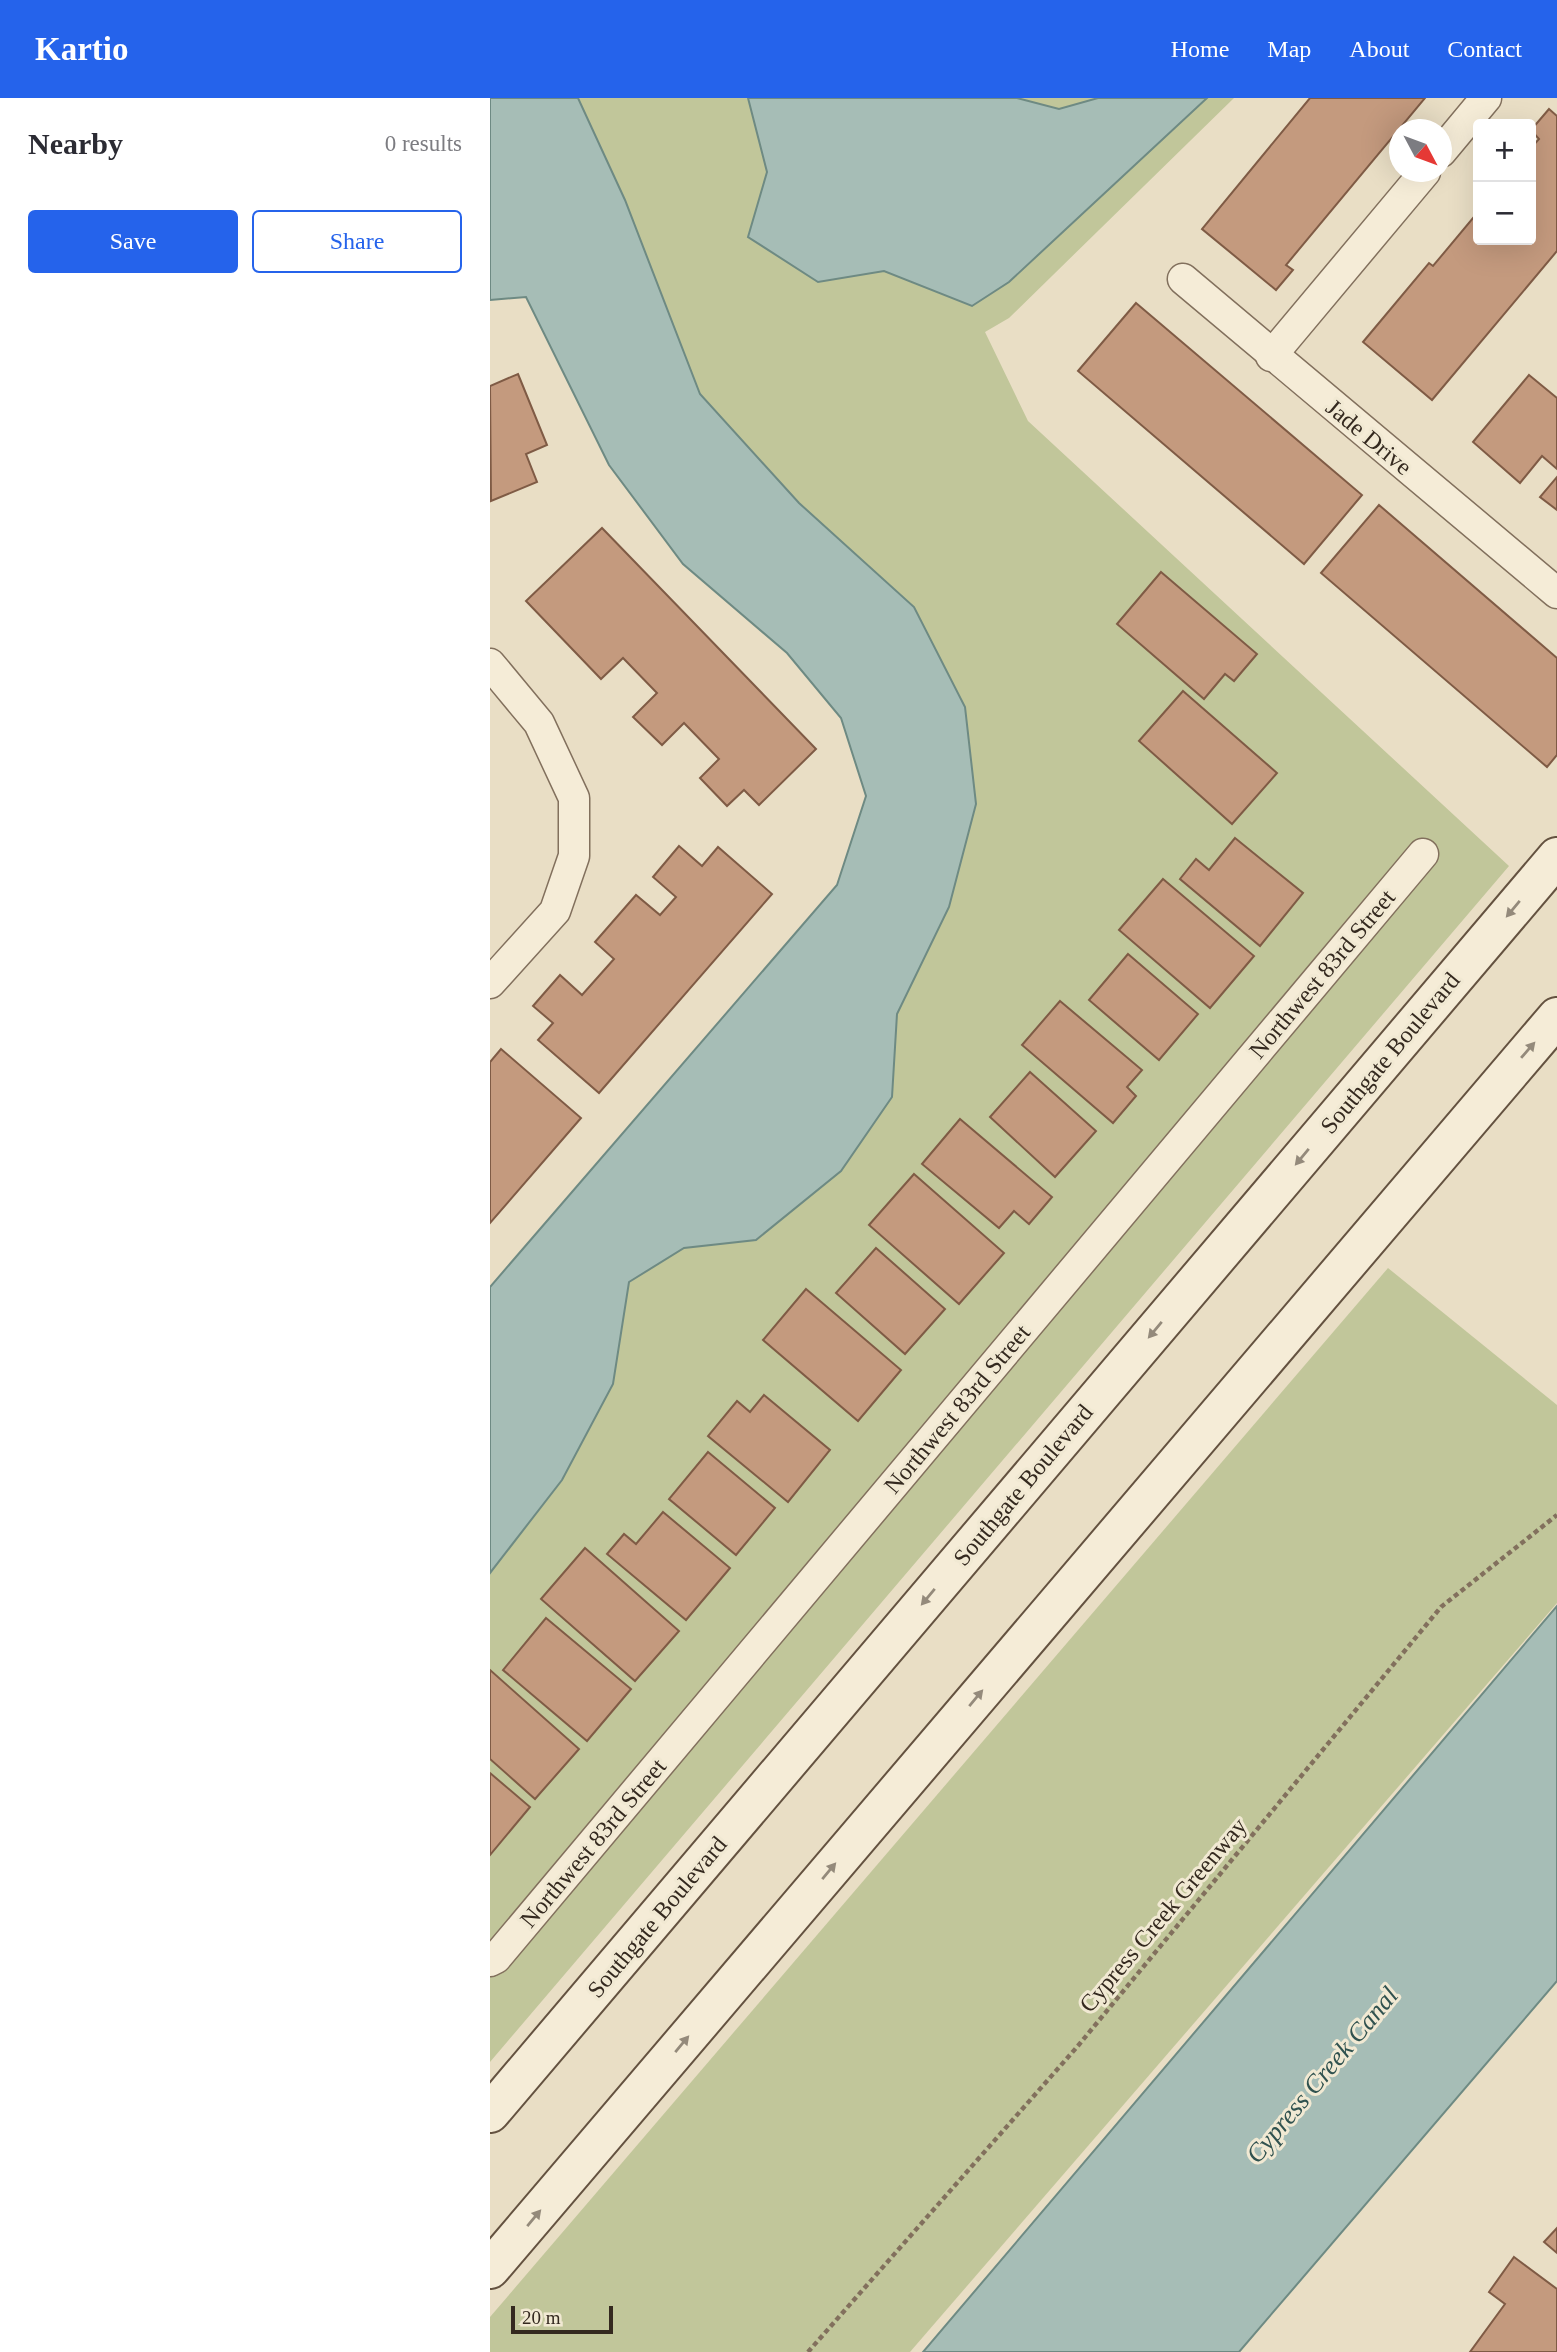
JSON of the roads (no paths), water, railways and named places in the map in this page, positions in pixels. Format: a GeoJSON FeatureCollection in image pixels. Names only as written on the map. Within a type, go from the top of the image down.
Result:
{"type":"FeatureCollection","features":[{"type":"Feature","properties":{"kind":"main road","name":"Southgate Boulevard"},"geometry":{"type":"LineString","coordinates":[[490,2113],[1557,857]]}},
{"type":"Feature","properties":{"kind":"main road"},"geometry":{"type":"LineString","coordinates":[[490,2270],[1557,1017]]}},
{"type":"Feature","properties":{"kind":"street"},"geometry":{"type":"LineString","coordinates":[[1452,139],[1486,98]]}},
{"type":"Feature","properties":{"kind":"street"},"geometry":{"type":"LineString","coordinates":[[1271,356],[1417,182]]}},
{"type":"Feature","properties":{"kind":"street","name":"Jade Drive"},"geometry":{"type":"LineString","coordinates":[[1183,279],[1271,356],[1557,593]]}},
{"type":"Feature","properties":{"kind":"street"},"geometry":{"type":"LineString","coordinates":[[490,664],[539,723],[574,798],[574,856],[555,911],[490,983]]}},
{"type":"Feature","properties":{"kind":"street","name":"Northwest 83rd Street"},"geometry":{"type":"LineString","coordinates":[[490,1961],[496,1958],[1423,854]]}},
{"type":"Feature","properties":{"kind":"water"},"geometry":{"type":"Polygon","coordinates":[[[490,98],[578,98],[625,200],[700,394],[799,503],[914,607],[965,707],[976,804],[949,907],[897,1014],[892,1097],[841,1171],[756,1240],[684,1248],[629,1282],[613,1384],[562,1480],[490,1573],[490,1287],[837,885],[866,796],[841,718],[787,653],[683,564],[609,465],[526,297],[490,300],[490,98]]]}},
{"type":"Feature","properties":{"kind":"water"},"geometry":{"type":"Polygon","coordinates":[[[748,98],[1017,98],[1059,109],[1098,98],[1207,98],[1009,282],[972,306],[884,271],[818,282],[748,237],[767,172],[748,98]]]}},
{"type":"Feature","properties":{"kind":"water","name":"Cypress Creek Canal"},"geometry":{"type":"Polygon","coordinates":[[[1557,1606],[1557,1981],[1239,2352],[923,2352],[1557,1606]]]}}]}
